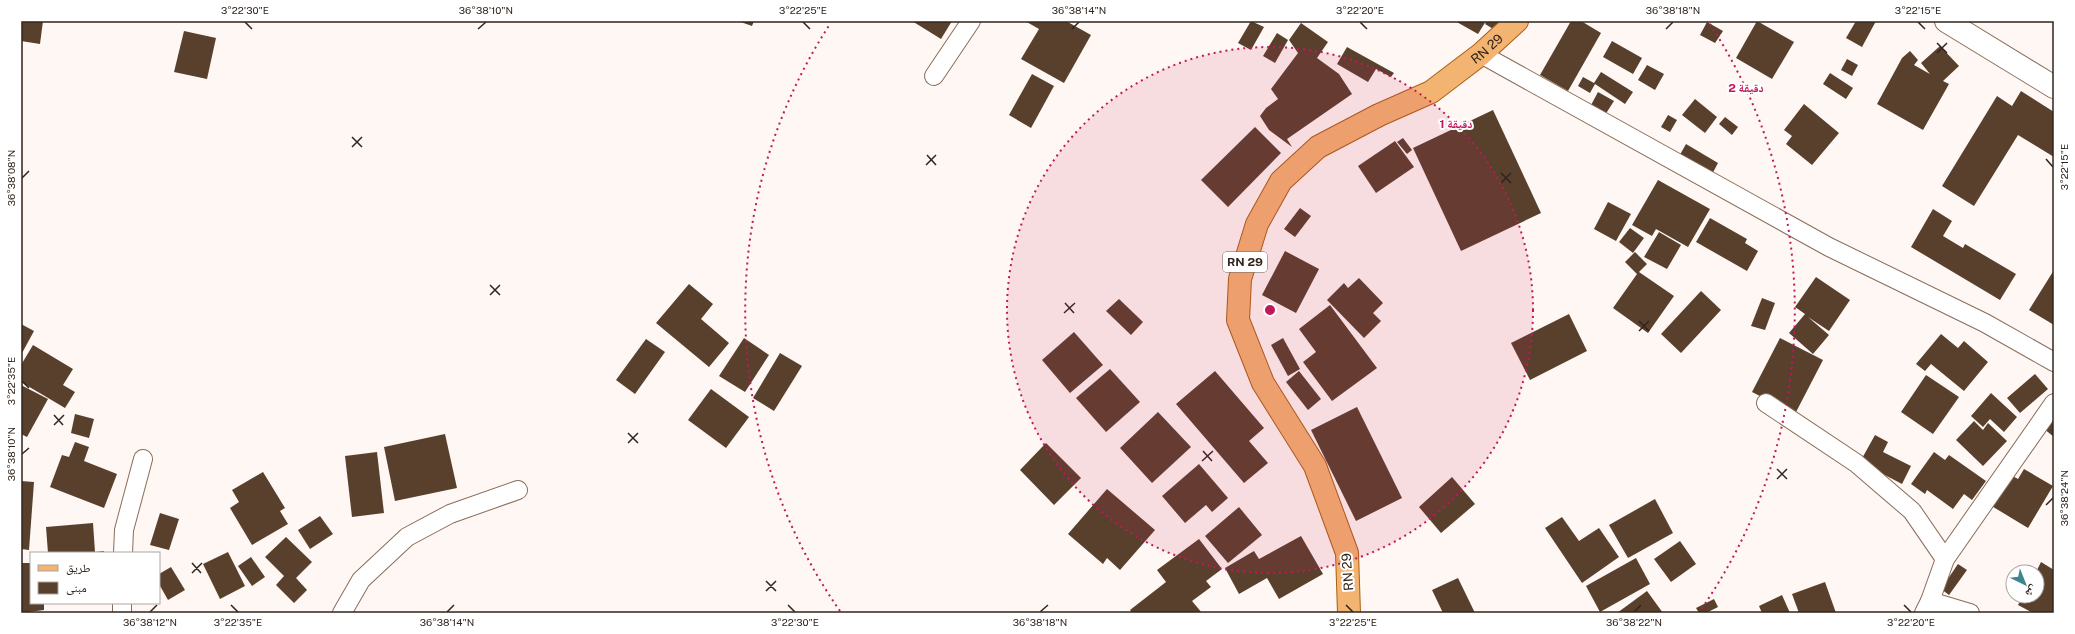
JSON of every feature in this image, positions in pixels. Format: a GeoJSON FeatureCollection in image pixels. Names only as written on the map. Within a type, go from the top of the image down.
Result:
{"type":"FeatureCollection","features":[{"type":"Feature","properties":{"kind":"main road","name":"RN 29"},"geometry":{"type":"LineString","coordinates":[[1349,613],[1347,553],[1315,466],[1260,376],[1238,320],[1240,279],[1257,224],[1281,181],[1318,146],[1379,115],[1431,92],[1481,54],[1517,21]]}},
{"type":"Feature","properties":{"kind":"main road"},"geometry":{"type":"LineString","coordinates":[[1946,21],[2054,87]]}},
{"type":"Feature","properties":{"kind":"street"},"geometry":{"type":"LineString","coordinates":[[934,76],[971,21]]}},
{"type":"Feature","properties":{"kind":"street"},"geometry":{"type":"LineString","coordinates":[[1481,54],[1829,247],[1985,323],[2054,362]]}},
{"type":"Feature","properties":{"kind":"street"},"geometry":{"type":"LineString","coordinates":[[1766,403],[1856,463],[1912,511],[1945,559]]}},
{"type":"Feature","properties":{"kind":"street"},"geometry":{"type":"LineString","coordinates":[[1970,613],[1927,607],[1945,559],[2054,403]]}},
{"type":"Feature","properties":{"kind":"street"},"geometry":{"type":"LineString","coordinates":[[122,552],[124,530],[143,459]]}},
{"type":"Feature","properties":{"kind":"street"},"geometry":{"type":"LineString","coordinates":[[342,613],[361,580],[407,537],[450,514],[518,490]]}},
{"type":"Feature","properties":{"kind":"building"},"geometry":{"type":"Polygon","coordinates":[[[21,21],[43,21],[40,44],[21,41],[21,21]]]}},
{"type":"Feature","properties":{"kind":"building"},"geometry":{"type":"Polygon","coordinates":[[[738,21],[754,21],[752,26],[738,21]]]}},
{"type":"Feature","properties":{"kind":"building"},"geometry":{"type":"Polygon","coordinates":[[[912,21],[952,21],[941,39],[912,21]]]}},
{"type":"Feature","properties":{"kind":"building"},"geometry":{"type":"Polygon","coordinates":[[[1025,21],[1066,21],[1091,35],[1064,83],[1021,59],[1039,29],[1025,21]]]}},
{"type":"Feature","properties":{"kind":"building"},"geometry":{"type":"Polygon","coordinates":[[[1251,21],[1264,27],[1251,50],[1238,43],[1251,21]]]}},
{"type":"Feature","properties":{"kind":"building"},"geometry":{"type":"Polygon","coordinates":[[[1455,21],[1486,21],[1478,34],[1455,21]]]}},
{"type":"Feature","properties":{"kind":"building"},"geometry":{"type":"Polygon","coordinates":[[[1487,21],[1500,21],[1495,30],[1485,24],[1487,21]]]}},
{"type":"Feature","properties":{"kind":"building"},"geometry":{"type":"Polygon","coordinates":[[[1571,21],[1581,21],[1601,33],[1568,91],[1540,75],[1571,21]]]}},
{"type":"Feature","properties":{"kind":"building"},"geometry":{"type":"Polygon","coordinates":[[[1757,21],[1794,42],[1772,79],[1736,58],[1757,21]]]}},
{"type":"Feature","properties":{"kind":"building"},"geometry":{"type":"Polygon","coordinates":[[[1856,21],[1876,21],[1862,47],[1846,38],[1856,21]]]}},
{"type":"Feature","properties":{"kind":"building"},"geometry":{"type":"Polygon","coordinates":[[[1707,22],[1723,31],[1715,43],[1700,35],[1707,22]]]}},
{"type":"Feature","properties":{"kind":"building"},"geometry":{"type":"Polygon","coordinates":[[[1301,23],[1328,42],[1317,58],[1339,74],[1352,94],[1287,139],[1292,147],[1269,130],[1260,116],[1266,108],[1278,99],[1271,89],[1298,53],[1289,40],[1301,23]]]}},
{"type":"Feature","properties":{"kind":"building"},"geometry":{"type":"Polygon","coordinates":[[[184,31],[216,38],[207,79],[174,72],[184,31]]]}},
{"type":"Feature","properties":{"kind":"building"},"geometry":{"type":"Polygon","coordinates":[[[1277,33],[1288,40],[1275,63],[1263,56],[1277,33]]]}},
{"type":"Feature","properties":{"kind":"building"},"geometry":{"type":"Polygon","coordinates":[[[1612,41],[1642,58],[1633,74],[1603,57],[1612,41]]]}},
{"type":"Feature","properties":{"kind":"building"},"geometry":{"type":"Polygon","coordinates":[[[1940,46],[1959,66],[1943,81],[1949,84],[1923,130],[1877,104],[1902,58],[1910,51],[1918,60],[1914,65],[1930,74],[1921,63],[1940,46]]]}},
{"type":"Feature","properties":{"kind":"building"},"geometry":{"type":"Polygon","coordinates":[[[1347,47],[1394,73],[1391,77],[1376,69],[1368,82],[1337,64],[1347,47]]]}},
{"type":"Feature","properties":{"kind":"building"},"geometry":{"type":"Polygon","coordinates":[[[1847,59],[1858,65],[1852,76],[1841,70],[1847,59]]]}},
{"type":"Feature","properties":{"kind":"building"},"geometry":{"type":"Polygon","coordinates":[[[1647,65],[1664,74],[1655,90],[1638,80],[1647,65]]]}},
{"type":"Feature","properties":{"kind":"building"},"geometry":{"type":"Polygon","coordinates":[[[1601,72],[1633,92],[1625,104],[1595,84],[1590,93],[1578,86],[1583,77],[1594,83],[1601,72]]]}},
{"type":"Feature","properties":{"kind":"building"},"geometry":{"type":"Polygon","coordinates":[[[1830,73],[1853,88],[1846,99],[1823,84],[1830,73]]]}},
{"type":"Feature","properties":{"kind":"building"},"geometry":{"type":"Polygon","coordinates":[[[1032,74],[1054,86],[1031,128],[1009,115],[1032,74]]]}},
{"type":"Feature","properties":{"kind":"building"},"geometry":{"type":"Polygon","coordinates":[[[2021,91],[2054,112],[2054,157],[2018,135],[1974,206],[1942,186],[1997,96],[2012,106],[2021,91]]]}},
{"type":"Feature","properties":{"kind":"building"},"geometry":{"type":"Polygon","coordinates":[[[1598,92],[1614,101],[1605,115],[1590,107],[1598,92]]]}},
{"type":"Feature","properties":{"kind":"building"},"geometry":{"type":"Polygon","coordinates":[[[1695,99],[1717,117],[1705,133],[1682,115],[1695,99]]]}},
{"type":"Feature","properties":{"kind":"building"},"geometry":{"type":"Polygon","coordinates":[[[1804,104],[1839,133],[1812,165],[1786,144],[1792,136],[1784,130],[1804,104]]]}},
{"type":"Feature","properties":{"kind":"building"},"geometry":{"type":"Polygon","coordinates":[[[1493,110],[1541,213],[1461,251],[1413,148],[1493,110]]]}},
{"type":"Feature","properties":{"kind":"building"},"geometry":{"type":"Polygon","coordinates":[[[1668,115],[1677,120],[1670,132],[1661,127],[1668,115]]]}},
{"type":"Feature","properties":{"kind":"building"},"geometry":{"type":"Polygon","coordinates":[[[1725,117],[1738,127],[1732,135],[1719,124],[1725,117]]]}},
{"type":"Feature","properties":{"kind":"building"},"geometry":{"type":"Polygon","coordinates":[[[1255,127],[1281,153],[1228,207],[1201,180],[1255,127]]]}},
{"type":"Feature","properties":{"kind":"building"},"geometry":{"type":"Polygon","coordinates":[[[1403,138],[1412,150],[1407,154],[1397,142],[1403,138]]]}},
{"type":"Feature","properties":{"kind":"building"},"geometry":{"type":"Polygon","coordinates":[[[1395,141],[1414,167],[1376,193],[1358,166],[1395,141]]]}},
{"type":"Feature","properties":{"kind":"building"},"geometry":{"type":"Polygon","coordinates":[[[1686,144],[1718,163],[1710,178],[1677,160],[1686,144]]]}},
{"type":"Feature","properties":{"kind":"building"},"geometry":{"type":"Polygon","coordinates":[[[1658,180],[1710,209],[1688,247],[1656,229],[1652,236],[1632,225],[1658,180]]]}},
{"type":"Feature","properties":{"kind":"building"},"geometry":{"type":"Polygon","coordinates":[[[1608,202],[1631,214],[1616,241],[1594,229],[1608,202]]]}},
{"type":"Feature","properties":{"kind":"building"},"geometry":{"type":"Polygon","coordinates":[[[1300,208],[1311,216],[1295,237],[1284,229],[1300,208]]]}},
{"type":"Feature","properties":{"kind":"building"},"geometry":{"type":"Polygon","coordinates":[[[1933,209],[1952,221],[1943,236],[1963,248],[1965,244],[2016,274],[2000,300],[1911,247],[1933,209]]]}},
{"type":"Feature","properties":{"kind":"building"},"geometry":{"type":"Polygon","coordinates":[[[1710,218],[1747,239],[1745,243],[1758,251],[1747,271],[1696,242],[1710,218]]]}},
{"type":"Feature","properties":{"kind":"building"},"geometry":{"type":"Polygon","coordinates":[[[1630,228],[1644,238],[1633,253],[1619,242],[1630,228]]]}},
{"type":"Feature","properties":{"kind":"building"},"geometry":{"type":"Polygon","coordinates":[[[1659,232],[1681,245],[1667,269],[1644,257],[1659,232]]]}},
{"type":"Feature","properties":{"kind":"building"},"geometry":{"type":"Polygon","coordinates":[[[1285,251],[1319,269],[1296,313],[1262,295],[1285,251]]]}},
{"type":"Feature","properties":{"kind":"building"},"geometry":{"type":"Polygon","coordinates":[[[1635,252],[1647,264],[1639,272],[1674,296],[1648,333],[1613,308],[1637,274],[1625,262],[1635,252]]]}},
{"type":"Feature","properties":{"kind":"building"},"geometry":{"type":"Polygon","coordinates":[[[2054,270],[2054,325],[2029,310],[2054,270]]]}},
{"type":"Feature","properties":{"kind":"building"},"geometry":{"type":"Polygon","coordinates":[[[1816,277],[1850,300],[1829,331],[1808,317],[1829,335],[1813,354],[1789,333],[1805,314],[1795,307],[1816,277]]]}},
{"type":"Feature","properties":{"kind":"building"},"geometry":{"type":"Polygon","coordinates":[[[1359,278],[1383,303],[1373,313],[1381,321],[1364,338],[1327,300],[1344,283],[1348,288],[1359,278]]]}},
{"type":"Feature","properties":{"kind":"building"},"geometry":{"type":"Polygon","coordinates":[[[689,284],[713,304],[701,319],[729,343],[709,367],[656,323],[689,284]]]}},
{"type":"Feature","properties":{"kind":"building"},"geometry":{"type":"Polygon","coordinates":[[[1701,291],[1721,310],[1681,353],[1661,334],[1701,291]]]}},
{"type":"Feature","properties":{"kind":"building"},"geometry":{"type":"Polygon","coordinates":[[[1762,298],[1775,303],[1765,330],[1751,326],[1762,298]]]}},
{"type":"Feature","properties":{"kind":"building"},"geometry":{"type":"Polygon","coordinates":[[[1119,299],[1143,322],[1131,335],[1106,311],[1119,299]]]}},
{"type":"Feature","properties":{"kind":"building"},"geometry":{"type":"Polygon","coordinates":[[[1330,305],[1377,368],[1332,401],[1303,362],[1316,352],[1299,329],[1330,305]]]}},
{"type":"Feature","properties":{"kind":"building"},"geometry":{"type":"Polygon","coordinates":[[[1569,314],[1587,351],[1530,380],[1511,343],[1569,314]]]}},
{"type":"Feature","properties":{"kind":"building"},"geometry":{"type":"Polygon","coordinates":[[[21,324],[34,331],[21,355],[21,324]]]}},
{"type":"Feature","properties":{"kind":"building"},"geometry":{"type":"Polygon","coordinates":[[[1074,332],[1103,365],[1070,393],[1042,360],[1074,332]]]}},
{"type":"Feature","properties":{"kind":"building"},"geometry":{"type":"Polygon","coordinates":[[[1941,334],[1958,348],[1964,341],[1988,362],[1964,391],[1931,364],[1925,371],[1916,364],[1941,334]]]}},
{"type":"Feature","properties":{"kind":"building"},"geometry":{"type":"Polygon","coordinates":[[[744,338],[769,355],[745,392],[719,376],[744,338]]]}},
{"type":"Feature","properties":{"kind":"building"},"geometry":{"type":"Polygon","coordinates":[[[1283,338],[1300,369],[1288,376],[1271,345],[1283,338]]]}},
{"type":"Feature","properties":{"kind":"building"},"geometry":{"type":"Polygon","coordinates":[[[1780,338],[1823,360],[1795,414],[1752,392],[1780,338]]]}},
{"type":"Feature","properties":{"kind":"building"},"geometry":{"type":"Polygon","coordinates":[[[646,339],[665,352],[635,394],[616,380],[646,339]]]}},
{"type":"Feature","properties":{"kind":"building"},"geometry":{"type":"Polygon","coordinates":[[[33,345],[73,369],[63,385],[75,392],[65,408],[21,382],[21,365],[33,345]]]}},
{"type":"Feature","properties":{"kind":"building"},"geometry":{"type":"Polygon","coordinates":[[[780,353],[802,366],[774,411],[753,398],[780,353]]]}},
{"type":"Feature","properties":{"kind":"building"},"geometry":{"type":"Polygon","coordinates":[[[1110,369],[1140,402],[1106,432],[1076,398],[1110,369]]]}},
{"type":"Feature","properties":{"kind":"building"},"geometry":{"type":"Polygon","coordinates":[[[1215,371],[1264,428],[1249,441],[1268,463],[1244,483],[1176,404],[1215,371]]]}},
{"type":"Feature","properties":{"kind":"building"},"geometry":{"type":"Polygon","coordinates":[[[1299,371],[1321,399],[1308,410],[1286,382],[1299,371]]]}},
{"type":"Feature","properties":{"kind":"building"},"geometry":{"type":"Polygon","coordinates":[[[2035,374],[2048,389],[2020,413],[2007,398],[2035,374]]]}},
{"type":"Feature","properties":{"kind":"building"},"geometry":{"type":"Polygon","coordinates":[[[1926,375],[1959,397],[1933,434],[1901,412],[1926,375]]]}},
{"type":"Feature","properties":{"kind":"building"},"geometry":{"type":"Polygon","coordinates":[[[21,385],[48,399],[27,437],[21,434],[21,385]]]}},
{"type":"Feature","properties":{"kind":"building"},"geometry":{"type":"Polygon","coordinates":[[[711,389],[749,417],[726,448],[688,420],[711,389]]]}},
{"type":"Feature","properties":{"kind":"building"},"geometry":{"type":"Polygon","coordinates":[[[1991,393],[2017,417],[2004,432],[1990,419],[1983,427],[1971,416],[1991,393]]]}},
{"type":"Feature","properties":{"kind":"building"},"geometry":{"type":"Polygon","coordinates":[[[1357,407],[1402,498],[1356,521],[1311,430],[1357,407]]]}},
{"type":"Feature","properties":{"kind":"building"},"geometry":{"type":"Polygon","coordinates":[[[1158,412],[1191,447],[1152,483],[1120,448],[1158,412]]]}},
{"type":"Feature","properties":{"kind":"building"},"geometry":{"type":"Polygon","coordinates":[[[75,414],[94,419],[89,438],[71,433],[75,414]]]}},
{"type":"Feature","properties":{"kind":"building"},"geometry":{"type":"Polygon","coordinates":[[[2054,416],[2054,437],[2043,428],[2054,416]]]}},
{"type":"Feature","properties":{"kind":"building"},"geometry":{"type":"Polygon","coordinates":[[[1974,421],[1983,430],[1988,423],[2007,441],[1983,466],[1956,440],[1974,421]]]}},
{"type":"Feature","properties":{"kind":"building"},"geometry":{"type":"Polygon","coordinates":[[[445,434],[457,488],[395,501],[384,447],[445,434]]]}},
{"type":"Feature","properties":{"kind":"building"},"geometry":{"type":"Polygon","coordinates":[[[1875,435],[1888,442],[1883,452],[1911,466],[1902,484],[1860,462],[1875,435]]]}},
{"type":"Feature","properties":{"kind":"building"},"geometry":{"type":"Polygon","coordinates":[[[75,442],[89,447],[84,461],[117,474],[104,508],[50,487],[62,455],[69,457],[75,442]]]}},
{"type":"Feature","properties":{"kind":"building"},"geometry":{"type":"Polygon","coordinates":[[[1046,443],[1081,478],[1054,505],[1020,470],[1046,443]]]}},
{"type":"Feature","properties":{"kind":"building"},"geometry":{"type":"Polygon","coordinates":[[[377,452],[384,513],[352,517],[345,456],[377,452]]]}},
{"type":"Feature","properties":{"kind":"building"},"geometry":{"type":"Polygon","coordinates":[[[1934,452],[1945,460],[1949,455],[1986,481],[1972,500],[1964,494],[1953,509],[1927,490],[1925,494],[1911,484],[1934,452]]]}},
{"type":"Feature","properties":{"kind":"building"},"geometry":{"type":"Polygon","coordinates":[[[1199,464],[1228,498],[1212,512],[1206,505],[1185,523],[1162,496],[1199,464]]]}},
{"type":"Feature","properties":{"kind":"building"},"geometry":{"type":"Polygon","coordinates":[[[2024,469],[2053,486],[2028,528],[1990,505],[2009,474],[2018,479],[2024,469]]]}},
{"type":"Feature","properties":{"kind":"building"},"geometry":{"type":"Polygon","coordinates":[[[263,472],[285,508],[280,511],[288,524],[252,545],[230,508],[239,502],[232,490],[263,472]]]}},
{"type":"Feature","properties":{"kind":"building"},"geometry":{"type":"Polygon","coordinates":[[[1452,477],[1475,504],[1441,533],[1419,507],[1452,477]]]}},
{"type":"Feature","properties":{"kind":"building"},"geometry":{"type":"Polygon","coordinates":[[[21,481],[34,482],[29,550],[21,549],[21,481]]]}},
{"type":"Feature","properties":{"kind":"building"},"geometry":{"type":"Polygon","coordinates":[[[1107,489],[1155,530],[1120,570],[1107,558],[1103,564],[1068,534],[1107,489]]]}},
{"type":"Feature","properties":{"kind":"building"},"geometry":{"type":"Polygon","coordinates":[[[1655,499],[1673,533],[1628,558],[1609,525],[1655,499]]]}},
{"type":"Feature","properties":{"kind":"building"},"geometry":{"type":"Polygon","coordinates":[[[1239,507],[1262,535],[1228,563],[1205,536],[1239,507]]]}},
{"type":"Feature","properties":{"kind":"building"},"geometry":{"type":"Polygon","coordinates":[[[160,513],[179,519],[169,550],[150,545],[160,513]]]}},
{"type":"Feature","properties":{"kind":"building"},"geometry":{"type":"Polygon","coordinates":[[[320,516],[333,534],[310,549],[298,530],[320,516]]]}},
{"type":"Feature","properties":{"kind":"building"},"geometry":{"type":"Polygon","coordinates":[[[1562,517],[1579,541],[1599,528],[1619,557],[1582,583],[1545,528],[1562,517]]]}},
{"type":"Feature","properties":{"kind":"building"},"geometry":{"type":"Polygon","coordinates":[[[93,523],[95,552],[48,552],[46,527],[93,523]]]}},
{"type":"Feature","properties":{"kind":"building"},"geometry":{"type":"Polygon","coordinates":[[[1301,536],[1323,574],[1279,599],[1267,578],[1239,594],[1225,568],[1254,551],[1259,559],[1301,536]]]}},
{"type":"Feature","properties":{"kind":"building"},"geometry":{"type":"Polygon","coordinates":[[[286,537],[312,562],[296,578],[307,590],[294,603],[276,585],[284,576],[265,557],[286,537]]]}},
{"type":"Feature","properties":{"kind":"building"},"geometry":{"type":"Polygon","coordinates":[[[1199,539],[1222,569],[1206,581],[1211,587],[1192,601],[1202,613],[1132,613],[1130,610],[1166,582],[1157,570],[1199,539]]]}},
{"type":"Feature","properties":{"kind":"building"},"geometry":{"type":"Polygon","coordinates":[[[1680,541],[1696,564],[1671,582],[1654,559],[1680,541]]]}},
{"type":"Feature","properties":{"kind":"building"},"geometry":{"type":"Polygon","coordinates":[[[228,552],[245,586],[220,599],[203,564],[228,552]]]}},
{"type":"Feature","properties":{"kind":"building"},"geometry":{"type":"Polygon","coordinates":[[[251,557],[265,577],[252,586],[238,566],[251,557]]]}},
{"type":"Feature","properties":{"kind":"building"},"geometry":{"type":"Polygon","coordinates":[[[1636,558],[1650,584],[1600,612],[1586,586],[1636,558]]]}},
{"type":"Feature","properties":{"kind":"building"},"geometry":{"type":"Polygon","coordinates":[[[21,563],[30,563],[30,604],[44,604],[44,610],[21,613],[21,563]]]}},
{"type":"Feature","properties":{"kind":"building"},"geometry":{"type":"Polygon","coordinates":[[[1958,564],[1967,570],[1949,595],[1941,589],[1958,564]]]}},
{"type":"Feature","properties":{"kind":"building"},"geometry":{"type":"Polygon","coordinates":[[[2045,564],[2054,570],[2054,613],[2033,613],[2018,605],[2045,604],[2045,564]]]}},
{"type":"Feature","properties":{"kind":"building"},"geometry":{"type":"Polygon","coordinates":[[[171,567],[185,590],[168,600],[160,586],[160,573],[171,567]]]}},
{"type":"Feature","properties":{"kind":"building"},"geometry":{"type":"Polygon","coordinates":[[[1458,578],[1475,613],[1443,613],[1432,590],[1458,578]]]}},
{"type":"Feature","properties":{"kind":"building"},"geometry":{"type":"Polygon","coordinates":[[[1825,582],[1836,613],[1799,613],[1792,594],[1825,582]]]}},
{"type":"Feature","properties":{"kind":"building"},"geometry":{"type":"Polygon","coordinates":[[[1647,591],[1663,613],[1617,613],[1647,591]]]}},
{"type":"Feature","properties":{"kind":"building"},"geometry":{"type":"Polygon","coordinates":[[[1782,595],[1790,613],[1762,613],[1759,606],[1782,595]]]}},
{"type":"Feature","properties":{"kind":"building"},"geometry":{"type":"Polygon","coordinates":[[[1714,599],[1718,607],[1706,613],[1699,613],[1696,608],[1714,599]]]}}]}
